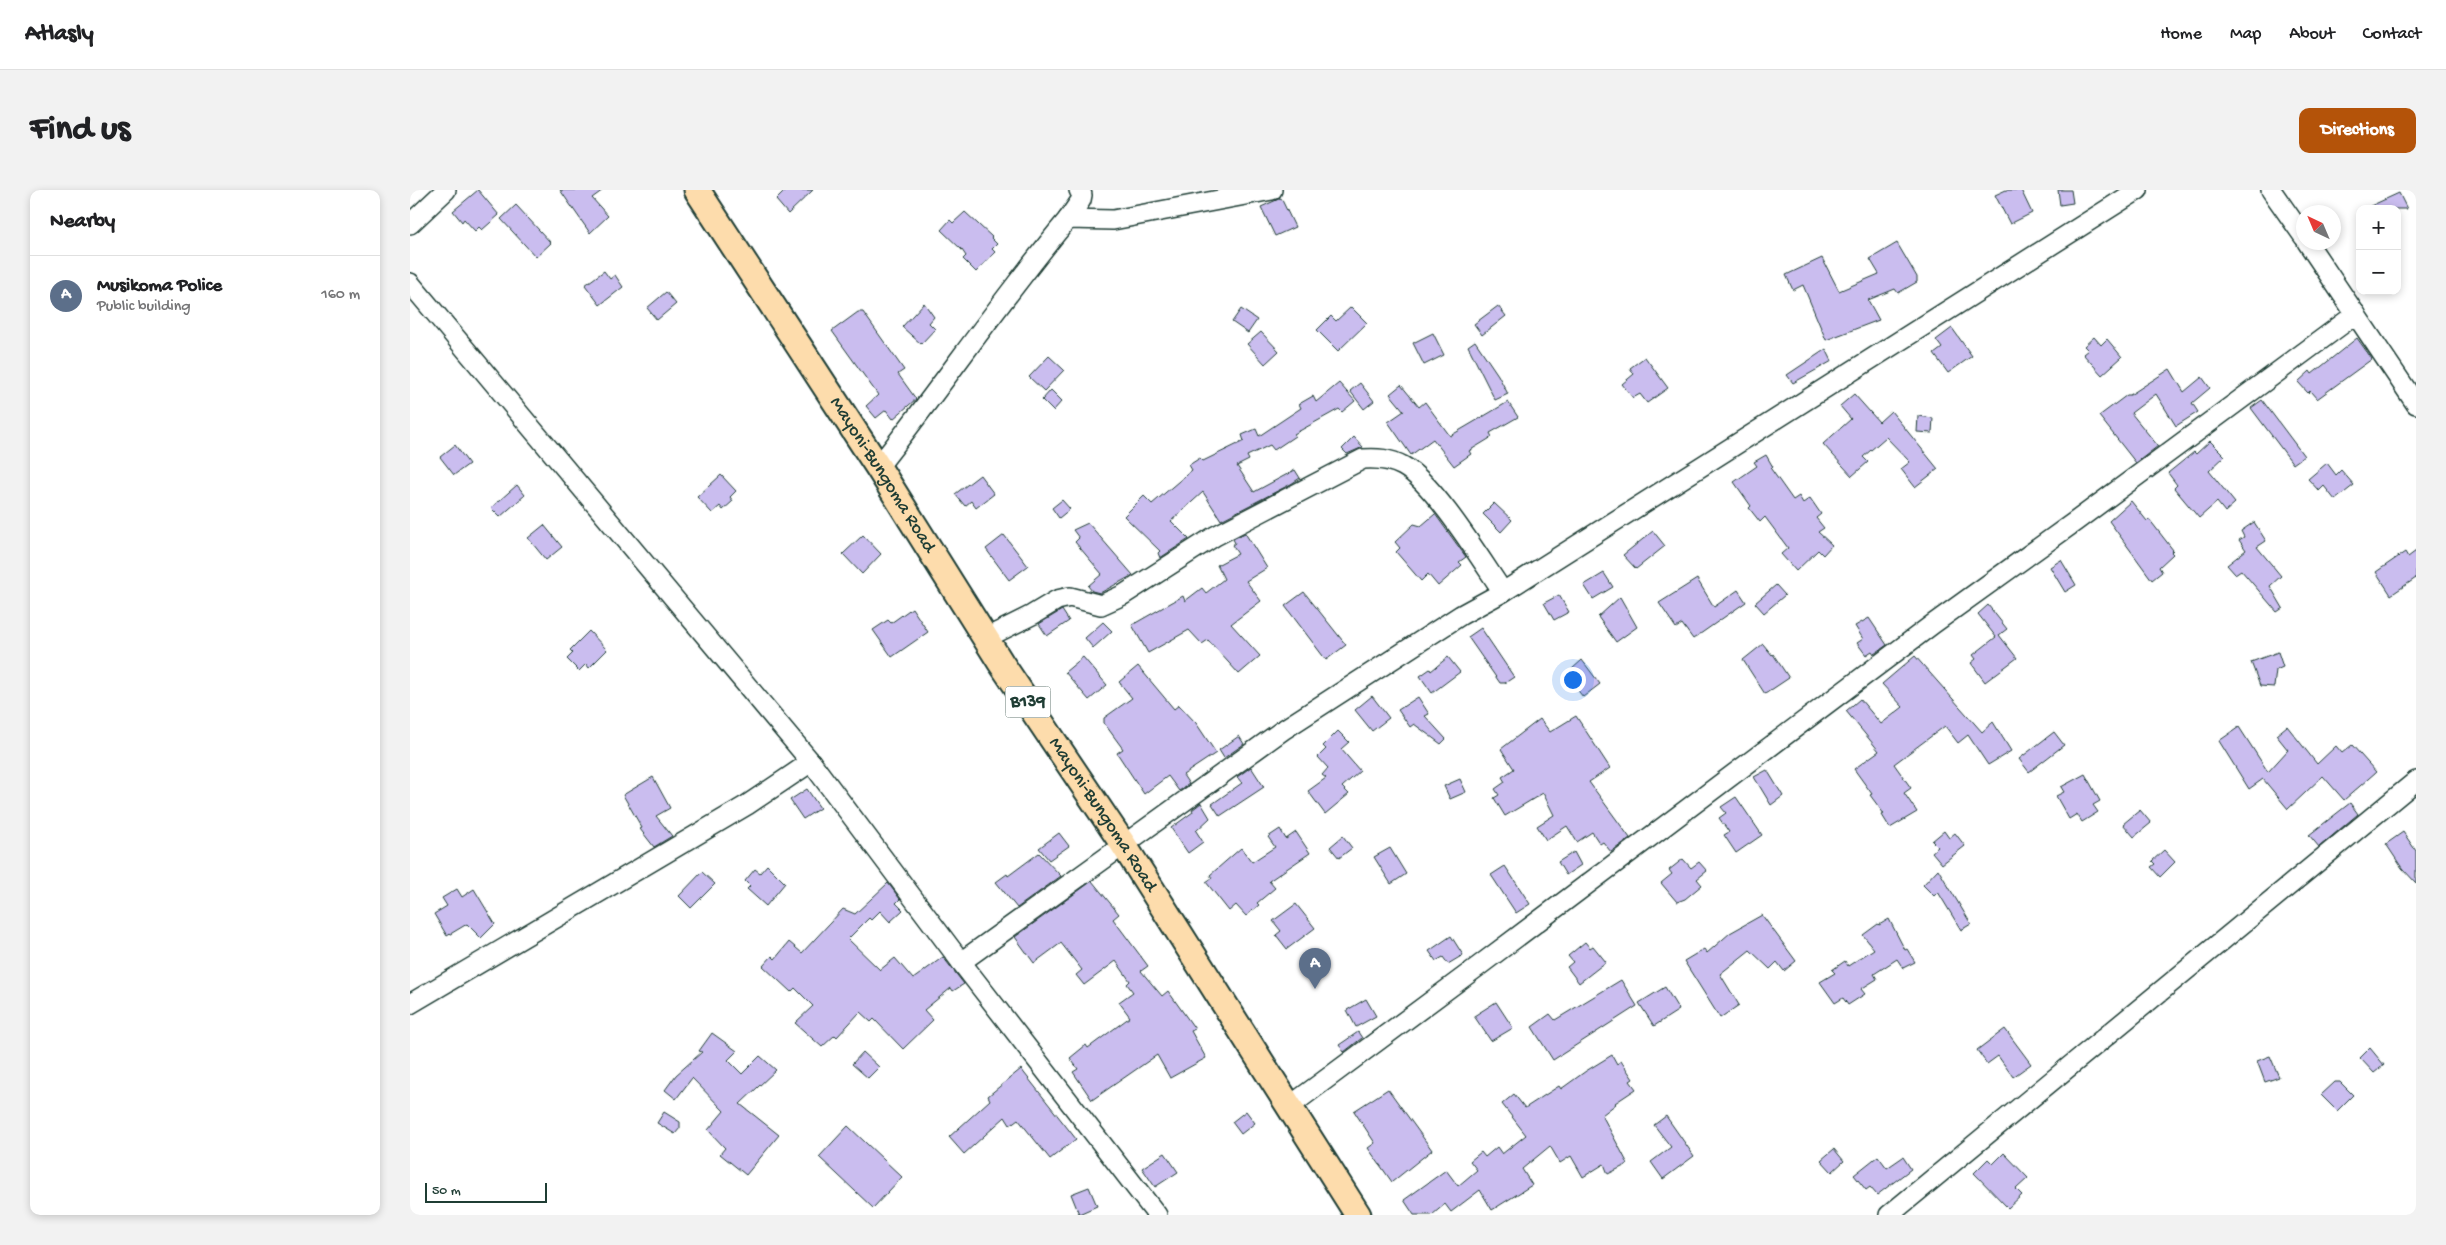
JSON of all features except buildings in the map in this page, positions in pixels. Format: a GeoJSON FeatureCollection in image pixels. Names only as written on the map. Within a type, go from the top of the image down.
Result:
{"type":"FeatureCollection","features":[{"type":"Feature","properties":{"kind":"main road","name":"Mayoni-Bungoma Road"},"geometry":{"type":"LineString","coordinates":[[697,190],[878,467],[986,638],[1124,844],[1358,1215]]}},
{"type":"Feature","properties":{"kind":"street"},"geometry":{"type":"LineString","coordinates":[[410,224],[446,190]]}},
{"type":"Feature","properties":{"kind":"street"},"geometry":{"type":"LineString","coordinates":[[878,467],[972,344],[1023,273],[1068,219],[1081,200],[1082,194],[1079,190]]}},
{"type":"Feature","properties":{"kind":"street"},"geometry":{"type":"LineString","coordinates":[[1068,219],[1113,220],[1272,190]]}},
{"type":"Feature","properties":{"kind":"street"},"geometry":{"type":"LineString","coordinates":[[962,962],[1283,730],[1461,615],[1503,592],[2138,190]]}},
{"type":"Feature","properties":{"kind":"street"},"geometry":{"type":"LineString","coordinates":[[2271,190],[2296,226]]}},
{"type":"Feature","properties":{"kind":"street"},"geometry":{"type":"LineString","coordinates":[[2313,250],[2416,404]]}},
{"type":"Feature","properties":{"kind":"street"},"geometry":{"type":"LineString","coordinates":[[410,283],[811,762],[1157,1215]]}},
{"type":"Feature","properties":{"kind":"street"},"geometry":{"type":"LineString","coordinates":[[1290,1106],[1508,945],[1932,624],[2076,521],[2356,314]]}},
{"type":"Feature","properties":{"kind":"street"},"geometry":{"type":"LineString","coordinates":[[986,638],[1057,600],[1070,597],[1101,605],[1123,595],[1215,536],[1344,470],[1362,458],[1385,458],[1404,466],[1422,480],[1503,592]]}},
{"type":"Feature","properties":{"kind":"street"},"geometry":{"type":"LineString","coordinates":[[410,1004],[747,805],[811,762]]}},
{"type":"Feature","properties":{"kind":"street"},"geometry":{"type":"LineString","coordinates":[[1890,1215],[2416,781]]}},
{"type":"Feature","properties":{"kind":"place","name":"Musikoma Police"},"geometry":{"type":"Point","coordinates":[1315,989]}}]}
